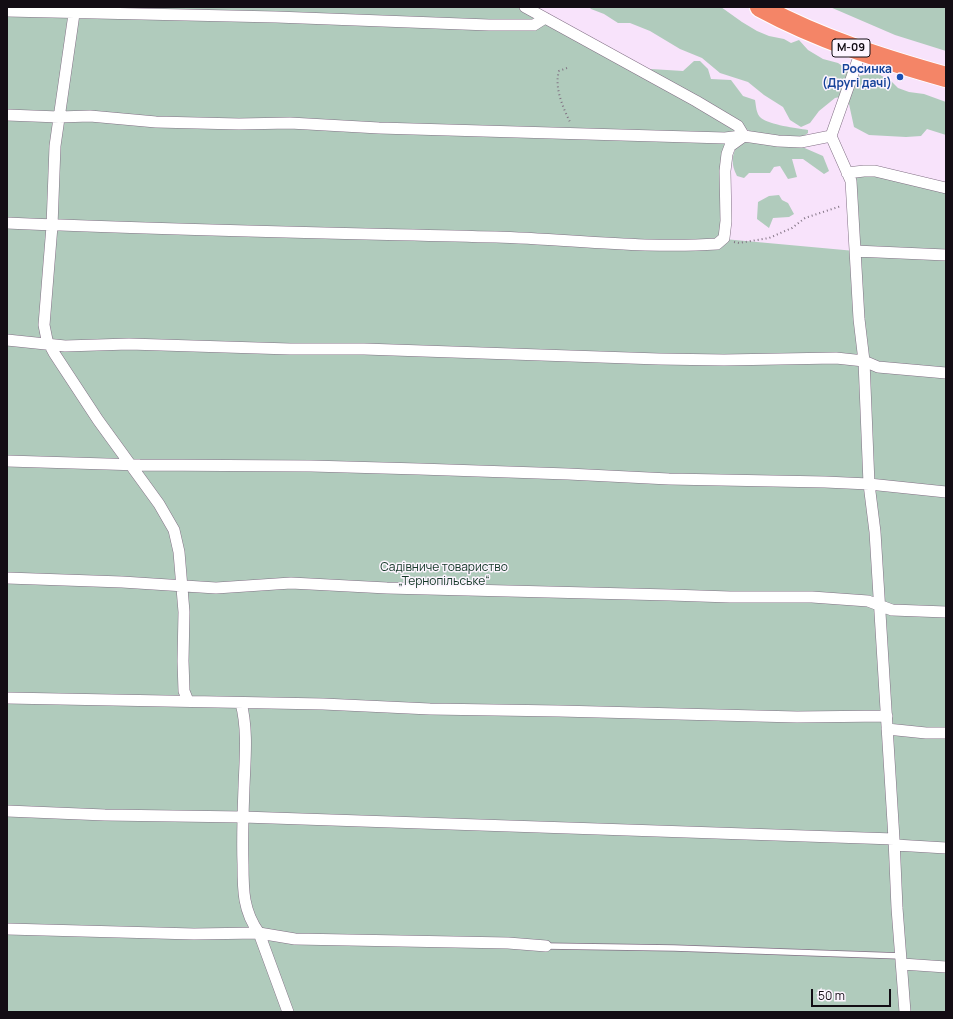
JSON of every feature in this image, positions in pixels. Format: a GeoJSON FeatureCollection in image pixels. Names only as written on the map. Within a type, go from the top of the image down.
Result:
{"type":"FeatureCollection","features":[{"type":"Feature","properties":{"kind":"highway","name":"М-09"},"geometry":{"type":"LineString","coordinates":[[760,7],[805,29],[861,51],[946,77]]}},
{"type":"Feature","properties":{"kind":"street"},"geometry":{"type":"LineString","coordinates":[[525,7],[696,101],[738,126],[744,136]]}},
{"type":"Feature","properties":{"kind":"street"},"geometry":{"type":"LineString","coordinates":[[7,11],[75,10],[490,25],[534,25],[545,18]]}},
{"type":"Feature","properties":{"kind":"street"},"geometry":{"type":"LineString","coordinates":[[75,10],[55,146],[52,226],[44,325],[49,343],[98,420],[158,504],[174,530],[179,552],[182,585],[184,612],[184,691],[188,701]]}},
{"type":"Feature","properties":{"kind":"street"},"geometry":{"type":"LineString","coordinates":[[861,51],[831,136],[851,181],[859,319],[864,361],[869,484],[875,532],[895,842],[897,908],[905,1012]]}},
{"type":"Feature","properties":{"kind":"street"},"geometry":{"type":"LineString","coordinates":[[7,115],[59,117],[90,116],[156,122],[239,124],[290,123],[379,128],[576,134],[725,138],[744,136],[778,141],[801,142],[831,136]]}},
{"type":"Feature","properties":{"kind":"street"},"geometry":{"type":"LineString","coordinates":[[7,223],[52,226],[188,230],[532,238],[640,244],[717,244],[724,238],[726,221],[726,154],[730,146],[744,136]]}},
{"type":"Feature","properties":{"kind":"street"},"geometry":{"type":"LineString","coordinates":[[847,174],[875,171],[946,188]]}},
{"type":"Feature","properties":{"kind":"street"},"geometry":{"type":"LineString","coordinates":[[855,251],[946,255]]}},
{"type":"Feature","properties":{"kind":"street"},"geometry":{"type":"LineString","coordinates":[[7,340],[49,343],[65,346],[129,344],[364,349],[724,360],[836,358],[864,361],[878,367],[946,373]]}},
{"type":"Feature","properties":{"kind":"street"},"geometry":{"type":"LineString","coordinates":[[7,461],[130,465],[310,466],[568,474],[669,479],[810,481],[869,484],[946,492]]}},
{"type":"Feature","properties":{"kind":"street"},"geometry":{"type":"LineString","coordinates":[[7,578],[182,585],[216,588],[291,583],[387,588],[670,595],[730,598],[812,598],[868,601],[892,610],[946,612]]}},
{"type":"Feature","properties":{"kind":"street"},"geometry":{"type":"LineString","coordinates":[[7,698],[323,704],[430,710],[559,710],[796,717],[887,716]]}},
{"type":"Feature","properties":{"kind":"street"},"geometry":{"type":"LineString","coordinates":[[241,702],[245,718],[246,750],[243,817],[243,895],[252,923],[259,934],[288,1012]]}},
{"type":"Feature","properties":{"kind":"street"},"geometry":{"type":"LineString","coordinates":[[887,729],[926,733],[946,733]]}},
{"type":"Feature","properties":{"kind":"street"},"geometry":{"type":"LineString","coordinates":[[7,811],[105,815],[243,817],[895,842],[946,848]]}},
{"type":"Feature","properties":{"kind":"street"},"geometry":{"type":"LineString","coordinates":[[7,929],[194,934],[259,934],[295,939],[508,943],[546,946]]}},
{"type":"Feature","properties":{"kind":"street"},"geometry":{"type":"LineString","coordinates":[[901,960],[946,967]]}},
{"type":"Feature","properties":{"kind":"lane"},"geometry":{"type":"LineString","coordinates":[[546,946],[674,948],[901,960]]}},
{"type":"Feature","properties":{"kind":"path"},"geometry":{"type":"LineString","coordinates":[[567,68],[559,71],[557,77],[557,87],[567,116],[576,134]]}},
{"type":"Feature","properties":{"kind":"path"},"geometry":{"type":"LineString","coordinates":[[739,243],[769,238],[792,228],[805,218],[852,202]]}},
{"type":"Feature","properties":{"kind":"green space","name":"Садівниче товариство „Тернопільське“"},"geometry":{"type":"Polygon","coordinates":[[[7,7],[525,7],[738,126],[730,146],[724,239],[855,251],[847,173],[864,171],[946,188],[946,1012],[7,1012],[7,7]]]}},
{"type":"Feature","properties":{"kind":"green space"},"geometry":{"type":"Polygon","coordinates":[[[589,7],[721,7],[757,31],[769,36],[784,39],[791,43],[799,40],[808,50],[823,59],[838,63],[857,76],[876,73],[890,80],[898,88],[909,92],[924,94],[946,102],[946,135],[927,129],[921,136],[906,137],[869,135],[854,127],[849,104],[840,97],[835,98],[819,111],[810,123],[801,127],[790,120],[783,107],[764,95],[748,82],[720,73],[702,58],[680,49],[650,31],[630,23],[618,23],[589,7]]]}},
{"type":"Feature","properties":{"kind":"green space"},"geometry":{"type":"Polygon","coordinates":[[[830,7],[946,7],[946,51],[895,35],[830,7]]]}},
{"type":"Feature","properties":{"kind":"green space"},"geometry":{"type":"Polygon","coordinates":[[[694,61],[700,61],[708,69],[711,79],[731,80],[743,96],[755,100],[757,112],[761,118],[777,124],[808,130],[808,133],[798,140],[782,136],[754,134],[706,103],[652,74],[651,69],[683,71],[694,61]]]}},
{"type":"Feature","properties":{"kind":"green space"},"geometry":{"type":"Polygon","coordinates":[[[745,142],[800,146],[823,156],[829,171],[824,174],[803,159],[792,159],[797,177],[788,179],[780,166],[774,167],[770,173],[749,173],[744,178],[737,176],[733,164],[733,156],[738,144],[745,142]]]}},
{"type":"Feature","properties":{"kind":"green space"},"geometry":{"type":"Polygon","coordinates":[[[779,195],[782,200],[788,203],[794,214],[789,217],[773,218],[769,228],[757,219],[758,202],[769,196],[779,195]]]}},
{"type":"Feature","properties":{"kind":"place","name":"Росинка (Другі дачі)"},"geometry":{"type":"Point","coordinates":[900,77]}}]}
